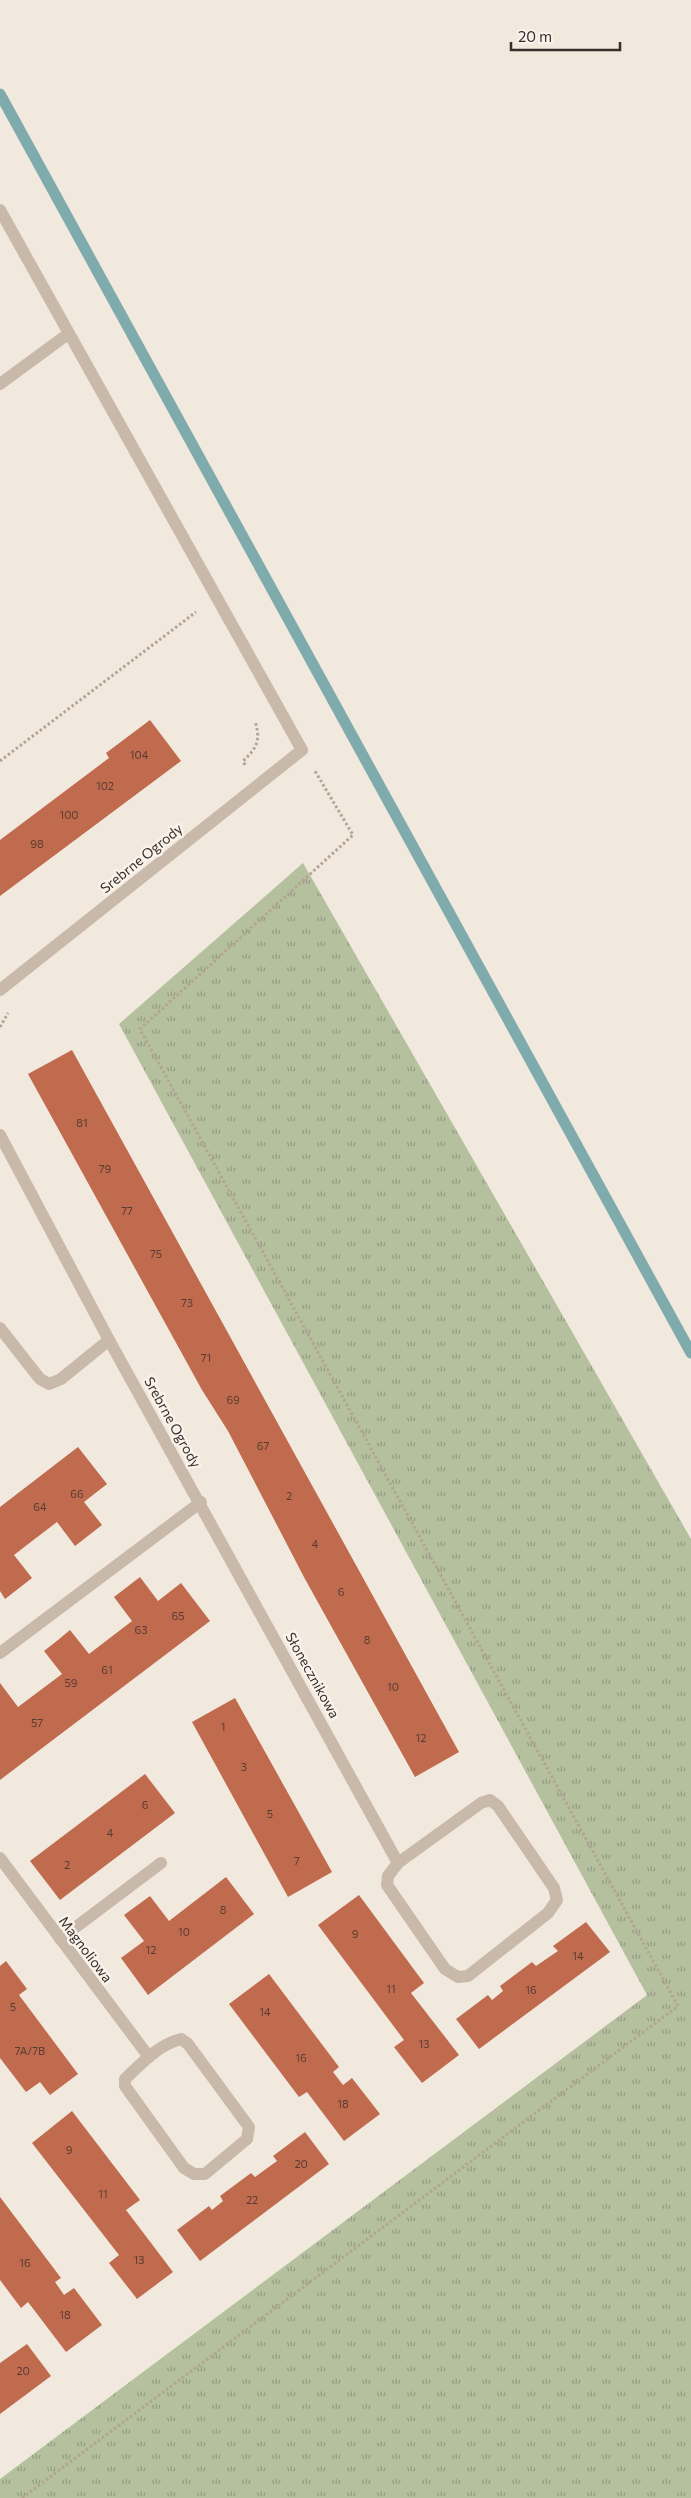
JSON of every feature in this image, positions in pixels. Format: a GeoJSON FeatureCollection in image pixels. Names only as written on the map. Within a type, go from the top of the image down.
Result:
{"type":"FeatureCollection","features":[{"type":"Feature","properties":{"kind":"street"},"geometry":{"type":"LineString","coordinates":[[0,210],[302,750]]}},
{"type":"Feature","properties":{"kind":"street"},"geometry":{"type":"LineString","coordinates":[[0,384],[68,334]]}},
{"type":"Feature","properties":{"kind":"street","name":"Srebrne Ogrody"},"geometry":{"type":"LineString","coordinates":[[0,990],[302,750]]}},
{"type":"Feature","properties":{"kind":"street","name":"Srebrne Ogrody"},"geometry":{"type":"LineString","coordinates":[[0,1135],[109,1340],[201,1502]]}},
{"type":"Feature","properties":{"kind":"street"},"geometry":{"type":"LineString","coordinates":[[0,1328],[40,1379],[49,1384],[60,1379],[109,1340]]}},
{"type":"Feature","properties":{"kind":"street"},"geometry":{"type":"LineString","coordinates":[[0,1653],[201,1502]]}},
{"type":"Feature","properties":{"kind":"street","name":"Słonecznikowa"},"geometry":{"type":"LineString","coordinates":[[201,1502],[398,1863]]}},
{"type":"Feature","properties":{"kind":"street"},"geometry":{"type":"LineString","coordinates":[[490,1800],[498,1806],[554,1888],[557,1900],[548,1913],[468,1976],[458,1977],[445,1969],[387,1885],[388,1876],[398,1863],[481,1803],[490,1800]]}},
{"type":"Feature","properties":{"kind":"street","name":"Magnoliowa"},"geometry":{"type":"LineString","coordinates":[[0,1858],[149,2057]]}},
{"type":"Feature","properties":{"kind":"street"},"geometry":{"type":"LineString","coordinates":[[60,1939],[161,1863]]}},
{"type":"Feature","properties":{"kind":"street"},"geometry":{"type":"LineString","coordinates":[[181,2038],[188,2044],[249,2128],[247,2139],[205,2174],[194,2174],[184,2168],[125,2086],[125,2078],[149,2057],[168,2042],[181,2038]]}},
{"type":"Feature","properties":{"kind":"path"},"geometry":{"type":"LineString","coordinates":[[0,761],[195,612],[217,598]]}},
{"type":"Feature","properties":{"kind":"path"},"geometry":{"type":"LineString","coordinates":[[190,604],[200,621]]}},
{"type":"Feature","properties":{"kind":"path"},"geometry":{"type":"LineString","coordinates":[[253,717],[259,734],[256,749],[243,761],[257,786]]}},
{"type":"Feature","properties":{"kind":"path"},"geometry":{"type":"LineString","coordinates":[[22,2498],[678,2006],[140,1029],[353,835],[302,750]]}},
{"type":"Feature","properties":{"kind":"path"},"geometry":{"type":"LineString","coordinates":[[0,1027],[14,1006]]}},
{"type":"Feature","properties":{"kind":"green space"},"geometry":{"type":"Polygon","coordinates":[[[303,863],[691,1539],[691,2498],[0,2498],[0,2479],[647,1995],[119,1024],[303,863]]]}},
{"type":"Feature","properties":{"kind":"building"},"geometry":{"type":"Polygon","coordinates":[[[150,720],[181,761],[0,896],[0,840],[109,758],[106,753],[150,720]]]}},
{"type":"Feature","properties":{"kind":"building"},"geometry":{"type":"Polygon","coordinates":[[[72,1050],[459,1752],[415,1777],[305,1579],[228,1431],[202,1390],[28,1074],[72,1050]]]}},
{"type":"Feature","properties":{"kind":"building"},"geometry":{"type":"Polygon","coordinates":[[[78,1447],[107,1484],[84,1502],[102,1525],[75,1546],[57,1522],[36,1538],[14,1555],[32,1578],[5,1599],[0,1591],[0,1507],[78,1447]]]}},
{"type":"Feature","properties":{"kind":"building"},"geometry":{"type":"Polygon","coordinates":[[[140,1577],[158,1601],[181,1583],[210,1621],[0,1780],[0,1683],[18,1707],[62,1674],[44,1651],[70,1630],[89,1654],[132,1621],[114,1597],[140,1577]]]}},
{"type":"Feature","properties":{"kind":"building"},"geometry":{"type":"Polygon","coordinates":[[[235,1698],[332,1872],[288,1897],[192,1722],[235,1698]]]}},
{"type":"Feature","properties":{"kind":"building"},"geometry":{"type":"Polygon","coordinates":[[[145,1774],[175,1813],[60,1900],[30,1861],[145,1774]]]}},
{"type":"Feature","properties":{"kind":"building"},"geometry":{"type":"Polygon","coordinates":[[[226,1877],[254,1914],[148,1995],[121,1958],[144,1941],[124,1915],[150,1896],[169,1921],[226,1877]]]}},
{"type":"Feature","properties":{"kind":"building"},"geometry":{"type":"Polygon","coordinates":[[[359,1895],[424,1983],[411,1993],[459,2055],[422,2083],[394,2047],[404,2040],[318,1925],[359,1895]]]}},
{"type":"Feature","properties":{"kind":"building"},"geometry":{"type":"Polygon","coordinates":[[[586,1922],[610,1952],[479,2049],[456,2019],[488,1995],[492,2000],[503,1991],[500,1986],[532,1962],[536,1966],[558,1951],[553,1946],[586,1922]]]}},
{"type":"Feature","properties":{"kind":"building"},"geometry":{"type":"Polygon","coordinates":[[[6,1961],[27,1989],[19,1995],[78,2074],[50,2095],[40,2082],[26,2092],[0,2058],[0,1966],[6,1961]]]}},
{"type":"Feature","properties":{"kind":"building"},"geometry":{"type":"Polygon","coordinates":[[[269,1974],[339,2067],[333,2072],[343,2085],[352,2078],[380,2114],[344,2141],[307,2092],[299,2097],[229,2004],[269,1974]]]}},
{"type":"Feature","properties":{"kind":"building"},"geometry":{"type":"Polygon","coordinates":[[[72,2111],[140,2200],[126,2210],[173,2272],[137,2299],[109,2263],[119,2255],[32,2143],[72,2111]]]}},
{"type":"Feature","properties":{"kind":"building"},"geometry":{"type":"Polygon","coordinates":[[[305,2132],[329,2164],[200,2261],[177,2230],[209,2206],[212,2210],[223,2201],[220,2196],[251,2173],[255,2177],[277,2161],[273,2156],[305,2132]]]}},
{"type":"Feature","properties":{"kind":"building"},"geometry":{"type":"Polygon","coordinates":[[[0,2197],[61,2278],[55,2282],[64,2295],[74,2288],[102,2325],[66,2352],[28,2302],[21,2308],[0,2280],[0,2197]]]}},
{"type":"Feature","properties":{"kind":"building"},"geometry":{"type":"Polygon","coordinates":[[[27,2344],[51,2376],[0,2414],[0,2363],[27,2344]]]}},
{"type":"Feature","properties":{"kind":"waterway"},"geometry":{"type":"LineString","coordinates":[[0,94],[691,1353]]}}]}
